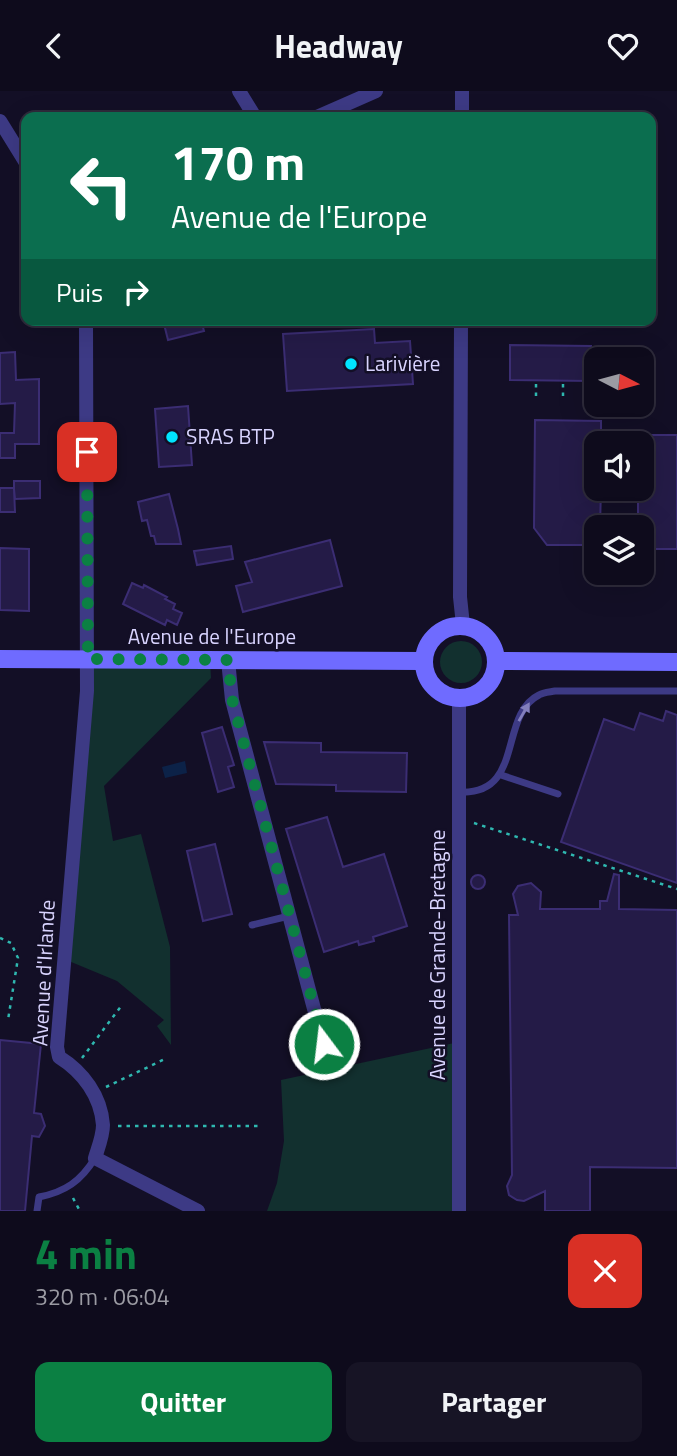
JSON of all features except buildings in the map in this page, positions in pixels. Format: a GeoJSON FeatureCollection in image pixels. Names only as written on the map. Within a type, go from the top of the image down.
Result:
{"type":"FeatureCollection","features":[{"type":"Feature","properties":{"kind":"street"},"geometry":{"type":"LineString","coordinates":[[239,91],[252,112]]}},
{"type":"Feature","properties":{"kind":"street"},"geometry":{"type":"LineString","coordinates":[[328,112],[376,91]]}},
{"type":"Feature","properties":{"kind":"street"},"geometry":{"type":"LineString","coordinates":[[462,91],[462,112]]}},
{"type":"Feature","properties":{"kind":"street"},"geometry":{"type":"LineString","coordinates":[[0,121],[21,155]]}},
{"type":"Feature","properties":{"kind":"street","name":"Avenue d'Irlande"},"geometry":{"type":"LineString","coordinates":[[86,326],[87,691],[57,1047],[59,1057],[75,1067],[95,1093],[103,1126],[95,1158]]}},
{"type":"Feature","properties":{"kind":"street"},"geometry":{"type":"LineString","coordinates":[[461,326],[460,597],[463,625]]}},
{"type":"Feature","properties":{"kind":"street"},"geometry":{"type":"LineString","coordinates":[[463,625],[483,633],[494,651],[496,661],[489,683],[481,691],[470,697],[459,698],[437,691],[425,672],[423,660],[431,638],[451,626],[463,625]]}},
{"type":"Feature","properties":{"kind":"street","name":"Avenue de l'Europe"},"geometry":{"type":"LineString","coordinates":[[0,659],[423,660]]}},
{"type":"Feature","properties":{"kind":"street"},"geometry":{"type":"LineString","coordinates":[[228,660],[232,699],[330,1069]]}},
{"type":"Feature","properties":{"kind":"street"},"geometry":{"type":"LineString","coordinates":[[496,661],[677,662]]}},
{"type":"Feature","properties":{"kind":"street","name":"Avenue de Grande-Bretagne"},"geometry":{"type":"LineString","coordinates":[[458,1211],[459,698]]}},
{"type":"Feature","properties":{"kind":"street"},"geometry":{"type":"LineString","coordinates":[[95,1158],[198,1211]]}},
{"type":"Feature","properties":{"kind":"lane"},"geometry":{"type":"LineString","coordinates":[[459,792],[475,793],[501,775],[519,720],[527,704],[539,694],[555,691],[677,691]]}},
{"type":"Feature","properties":{"kind":"lane"},"geometry":{"type":"LineString","coordinates":[[501,775],[558,794]]}},
{"type":"Feature","properties":{"kind":"lane"},"geometry":{"type":"LineString","coordinates":[[252,925],[289,916]]}},
{"type":"Feature","properties":{"kind":"lane"},"geometry":{"type":"LineString","coordinates":[[37,1211],[39,1197],[67,1188],[84,1175],[95,1158]]}},
{"type":"Feature","properties":{"kind":"path"},"geometry":{"type":"LineString","coordinates":[[536,380],[536,396]]}},
{"type":"Feature","properties":{"kind":"path"},"geometry":{"type":"LineString","coordinates":[[563,380],[563,396]]}},
{"type":"Feature","properties":{"kind":"path"},"geometry":{"type":"LineString","coordinates":[[459,818],[677,889]]}},
{"type":"Feature","properties":{"kind":"path"},"geometry":{"type":"LineString","coordinates":[[0,938],[11,943],[18,958],[8,1020]]}},
{"type":"Feature","properties":{"kind":"path"},"geometry":{"type":"LineString","coordinates":[[75,1067],[122,1005]]}},
{"type":"Feature","properties":{"kind":"path"},"geometry":{"type":"LineString","coordinates":[[95,1093],[165,1059]]}},
{"type":"Feature","properties":{"kind":"path"},"geometry":{"type":"LineString","coordinates":[[103,1126],[261,1126]]}},
{"type":"Feature","properties":{"kind":"green space"},"geometry":{"type":"Polygon","coordinates":[[[461,641],[476,647],[482,662],[476,677],[461,683],[446,677],[440,662],[446,647],[461,641]]]}},
{"type":"Feature","properties":{"kind":"green space"},"geometry":{"type":"Polygon","coordinates":[[[88,659],[210,660],[211,678],[104,786],[113,841],[141,834],[170,947],[171,1045],[157,1026],[164,1020],[117,981],[64,959],[88,659]]]}},
{"type":"Feature","properties":{"kind":"green space"},"geometry":{"type":"Polygon","coordinates":[[[459,1042],[459,1211],[267,1211],[277,1183],[284,1141],[281,1080],[459,1042]]]}},
{"type":"Feature","properties":{"kind":"water"},"geometry":{"type":"Polygon","coordinates":[[[185,761],[187,773],[165,778],[162,767],[185,761]]]}},
{"type":"Feature","properties":{"kind":"place","name":"Larivière"},"geometry":{"type":"Point","coordinates":[351,364]}},
{"type":"Feature","properties":{"kind":"place","name":"SRAS BTP"},"geometry":{"type":"Point","coordinates":[172,437]}},
{"type":"Feature","properties":{"kind":"route"},"geometry":{"type":"LineString","coordinates":[[87,452],[88,659],[228,660],[232,699],[324,1044]]}}]}
